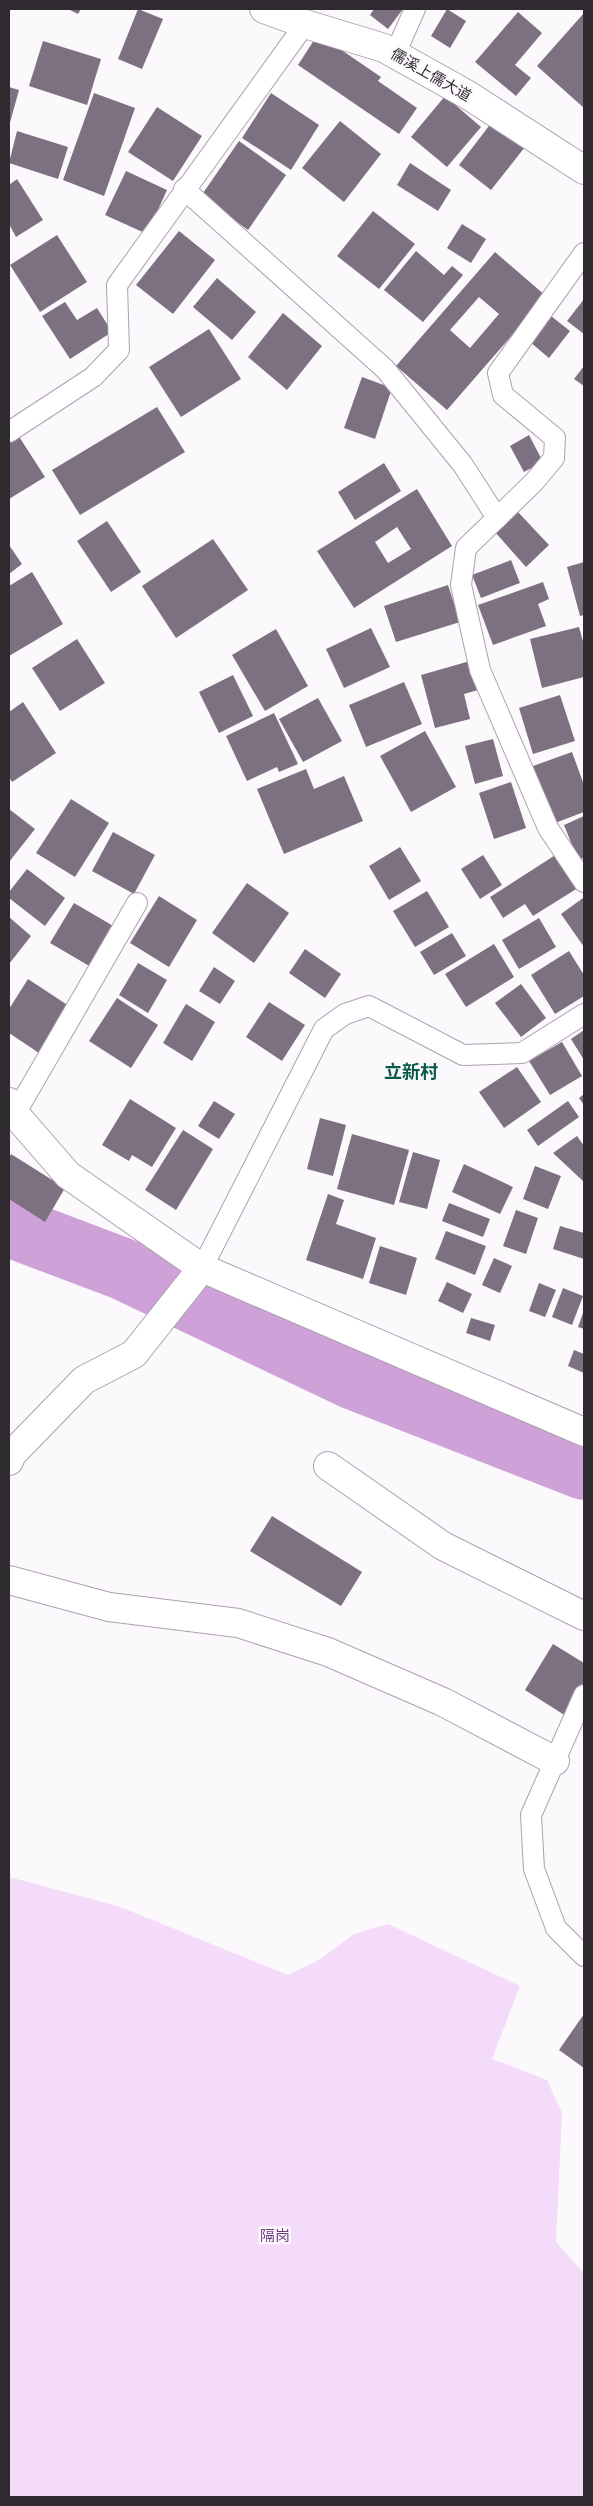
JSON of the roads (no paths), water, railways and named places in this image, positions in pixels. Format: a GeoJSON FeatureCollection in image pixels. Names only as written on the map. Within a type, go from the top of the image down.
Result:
{"type":"FeatureCollection","features":[{"type":"Feature","properties":{"kind":"street","name":"儒溪上儒大道"},"geometry":{"type":"LineString","coordinates":[[264,9],[304,24],[384,48],[468,95],[584,170]]}},
{"type":"Feature","properties":{"kind":"street"},"geometry":{"type":"LineString","coordinates":[[12,1108],[68,1175],[196,1276],[584,1432]]}},
{"type":"Feature","properties":{"kind":"street"},"geometry":{"type":"LineString","coordinates":[[9,1461],[12,1454],[84,1380],[134,1354],[196,1276]]}},
{"type":"Feature","properties":{"kind":"street"},"geometry":{"type":"LineString","coordinates":[[328,1466],[443,1546],[584,1616]]}},
{"type":"Feature","properties":{"kind":"street"},"geometry":{"type":"LineString","coordinates":[[9,1580],[109,1607],[238,1623],[328,1652],[443,1702],[555,1761]]}},
{"type":"Feature","properties":{"kind":"lane"},"geometry":{"type":"LineString","coordinates":[[395,54],[415,9]]}},
{"type":"Feature","properties":{"kind":"lane"},"geometry":{"type":"LineString","coordinates":[[9,432],[93,377],[119,350],[117,285],[304,24]]}},
{"type":"Feature","properties":{"kind":"lane"},"geometry":{"type":"LineString","coordinates":[[184,189],[385,369],[463,465],[497,518]]}},
{"type":"Feature","properties":{"kind":"lane"},"geometry":{"type":"LineString","coordinates":[[580,265],[498,373],[504,395],[555,438],[554,458],[534,482],[466,548],[461,585],[480,670],[548,828],[584,882]]}},
{"type":"Feature","properties":{"kind":"lane"},"geometry":{"type":"LineString","coordinates":[[12,1108],[137,903]]}},
{"type":"Feature","properties":{"kind":"lane"},"geometry":{"type":"LineString","coordinates":[[196,1276],[324,1029],[345,1014],[369,1006],[463,1055],[522,1053],[584,1014]]}},
{"type":"Feature","properties":{"kind":"lane"},"geometry":{"type":"LineString","coordinates":[[584,1695],[531,1815],[534,1868],[556,1928],[584,1956]]}},
{"type":"Feature","properties":{"kind":"waterway"},"geometry":{"type":"LineString","coordinates":[[9,1226],[123,1269],[354,1379],[584,1469]]}},
{"type":"Feature","properties":{"kind":"district","name":"立新村"},"geometry":{"type":"Point","coordinates":[411,1072]}},
{"type":"Feature","properties":{"kind":"park label","name":"隔岗"},"geometry":{"type":"Point","coordinates":[275,2236]}}]}
